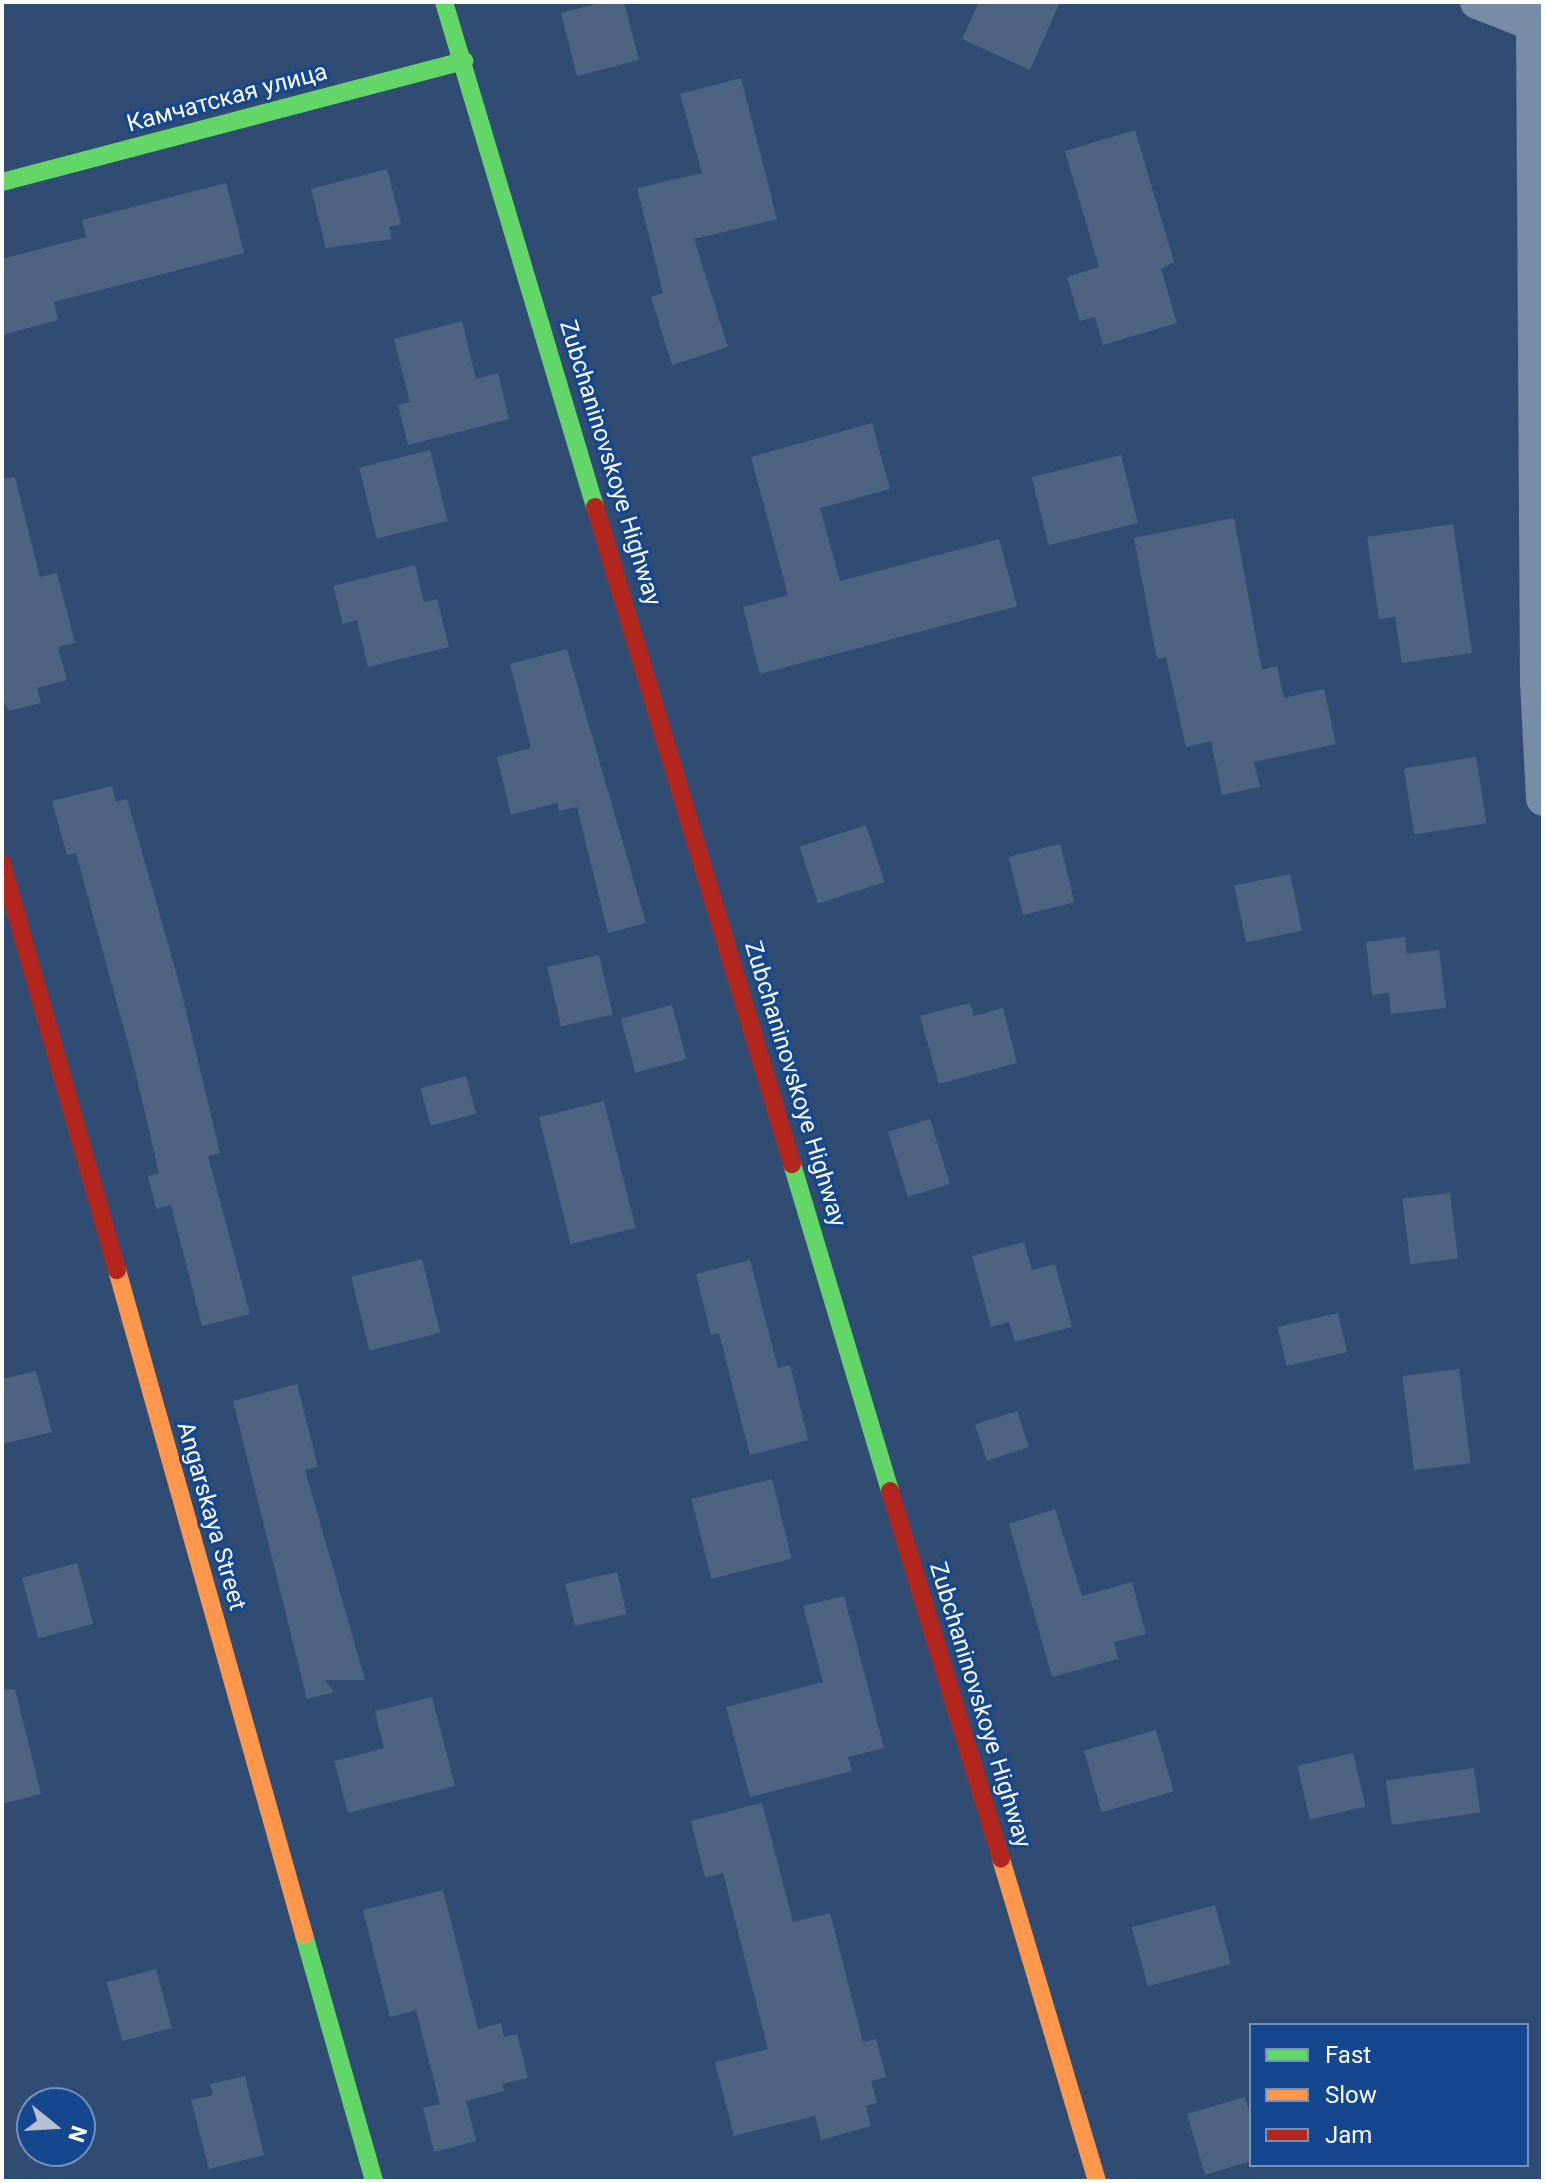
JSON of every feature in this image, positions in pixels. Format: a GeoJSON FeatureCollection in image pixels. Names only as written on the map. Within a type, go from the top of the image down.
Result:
{"type":"FeatureCollection","features":[{"type":"Feature","properties":{"kind":"main road","name":"Zubchaninovskoye Highway"},"geometry":{"type":"LineString","coordinates":[[444,2],[1097,2181]]}},
{"type":"Feature","properties":{"kind":"main road","name":"Камчатская улица"},"geometry":{"type":"LineString","coordinates":[[2,182],[464,61]]}},
{"type":"Feature","properties":{"kind":"main road","name":"Angarskaya Street"},"geometry":{"type":"LineString","coordinates":[[2,864],[374,2181]]}},
{"type":"Feature","properties":{"kind":"street"},"geometry":{"type":"LineString","coordinates":[[1477,2],[1539,18],[1540,685],[1543,799]]}},
{"type":"Feature","properties":{"kind":"building"},"geometry":{"type":"Polygon","coordinates":[[[604,2],[624,2],[639,60],[577,76],[561,13],[604,2]]]}},
{"type":"Feature","properties":{"kind":"building"},"geometry":{"type":"Polygon","coordinates":[[[979,2],[1060,2],[1030,70],[962,39],[979,2]]]}},
{"type":"Feature","properties":{"kind":"building"},"geometry":{"type":"Polygon","coordinates":[[[741,78],[777,219],[694,239],[728,347],[672,365],[651,297],[663,293],[637,188],[702,173],[680,94],[741,78]]]}},
{"type":"Feature","properties":{"kind":"building"},"geometry":{"type":"Polygon","coordinates":[[[1135,130],[1174,262],[1161,269],[1177,323],[1103,345],[1095,317],[1080,321],[1067,277],[1099,267],[1065,151],[1135,130]]]}},
{"type":"Feature","properties":{"kind":"building"},"geometry":{"type":"Polygon","coordinates":[[[387,169],[401,224],[389,227],[392,239],[326,248],[311,189],[387,169]]]}},
{"type":"Feature","properties":{"kind":"building"},"geometry":{"type":"Polygon","coordinates":[[[226,183],[244,253],[54,302],[58,320],[2,335],[2,259],[86,237],[82,220],[226,183]]]}},
{"type":"Feature","properties":{"kind":"building"},"geometry":{"type":"Polygon","coordinates":[[[462,321],[476,379],[498,373],[509,419],[408,445],[398,405],[410,402],[394,339],[462,321]]]}},
{"type":"Feature","properties":{"kind":"building"},"geometry":{"type":"Polygon","coordinates":[[[872,423],[890,489],[820,508],[840,581],[999,539],[1017,606],[760,674],[743,607],[788,595],[751,457],[872,423]]]}},
{"type":"Feature","properties":{"kind":"building"},"geometry":{"type":"Polygon","coordinates":[[[430,450],[448,521],[377,538],[359,468],[430,450]]]}},
{"type":"Feature","properties":{"kind":"building"},"geometry":{"type":"Polygon","coordinates":[[[1121,455],[1138,523],[1049,545],[1032,477],[1121,455]]]}},
{"type":"Feature","properties":{"kind":"building"},"geometry":{"type":"Polygon","coordinates":[[[15,477],[40,577],[57,573],[75,643],[58,647],[67,680],[37,688],[41,703],[9,711],[2,697],[2,479],[15,477]]]}},
{"type":"Feature","properties":{"kind":"building"},"geometry":{"type":"Polygon","coordinates":[[[1234,518],[1262,670],[1277,666],[1284,698],[1324,689],[1336,744],[1254,762],[1260,787],[1222,795],[1211,741],[1186,747],[1166,657],[1157,659],[1134,538],[1234,518]]]}},
{"type":"Feature","properties":{"kind":"building"},"geometry":{"type":"Polygon","coordinates":[[[1453,524],[1472,653],[1402,663],[1395,617],[1379,619],[1367,537],[1453,524]]]}},
{"type":"Feature","properties":{"kind":"building"},"geometry":{"type":"Polygon","coordinates":[[[415,565],[424,602],[437,599],[449,647],[368,667],[357,620],[343,624],[333,586],[415,565]]]}},
{"type":"Feature","properties":{"kind":"building"},"geometry":{"type":"Polygon","coordinates":[[[567,649],[646,923],[608,933],[577,807],[559,811],[557,803],[511,815],[497,757],[531,748],[510,664],[567,649]]]}},
{"type":"Feature","properties":{"kind":"building"},"geometry":{"type":"Polygon","coordinates":[[[1476,757],[1486,823],[1414,835],[1404,768],[1476,757]]]}},
{"type":"Feature","properties":{"kind":"building"},"geometry":{"type":"Polygon","coordinates":[[[112,786],[116,802],[127,799],[181,990],[220,1153],[208,1156],[250,1314],[202,1326],[171,1205],[156,1209],[148,1176],[159,1173],[133,1062],[76,853],[67,855],[52,801],[112,786]]]}},
{"type":"Feature","properties":{"kind":"building"},"geometry":{"type":"Polygon","coordinates":[[[866,825],[885,882],[818,904],[799,847],[866,825]]]}},
{"type":"Feature","properties":{"kind":"building"},"geometry":{"type":"Polygon","coordinates":[[[1060,844],[1075,902],[1023,915],[1009,857],[1060,844]]]}},
{"type":"Feature","properties":{"kind":"building"},"geometry":{"type":"Polygon","coordinates":[[[1290,874],[1302,931],[1246,943],[1234,886],[1290,874]]]}},
{"type":"Feature","properties":{"kind":"building"},"geometry":{"type":"Polygon","coordinates":[[[1405,937],[1407,954],[1439,950],[1446,1008],[1391,1014],[1389,993],[1372,995],[1366,942],[1405,937]]]}},
{"type":"Feature","properties":{"kind":"building"},"geometry":{"type":"Polygon","coordinates":[[[599,955],[613,1014],[561,1026],[547,967],[599,955]]]}},
{"type":"Feature","properties":{"kind":"building"},"geometry":{"type":"Polygon","coordinates":[[[970,1003],[974,1016],[1003,1008],[1017,1063],[939,1084],[920,1016],[970,1003]]]}},
{"type":"Feature","properties":{"kind":"building"},"geometry":{"type":"Polygon","coordinates":[[[672,1005],[686,1059],[635,1073],[621,1019],[672,1005]]]}},
{"type":"Feature","properties":{"kind":"building"},"geometry":{"type":"Polygon","coordinates":[[[466,1076],[476,1114],[431,1126],[421,1088],[466,1076]]]}},
{"type":"Feature","properties":{"kind":"building"},"geometry":{"type":"Polygon","coordinates":[[[604,1101],[636,1228],[571,1244],[539,1117],[604,1101]]]}},
{"type":"Feature","properties":{"kind":"building"},"geometry":{"type":"Polygon","coordinates":[[[930,1119],[950,1184],[908,1197],[888,1132],[930,1119]]]}},
{"type":"Feature","properties":{"kind":"building"},"geometry":{"type":"Polygon","coordinates":[[[1450,1193],[1458,1259],[1410,1264],[1402,1199],[1450,1193]]]}},
{"type":"Feature","properties":{"kind":"building"},"geometry":{"type":"Polygon","coordinates":[[[1024,1242],[1032,1270],[1055,1264],[1072,1327],[1015,1342],[1009,1322],[991,1327],[972,1256],[1024,1242]]]}},
{"type":"Feature","properties":{"kind":"building"},"geometry":{"type":"Polygon","coordinates":[[[422,1259],[440,1333],[370,1350],[351,1277],[422,1259]]]}},
{"type":"Feature","properties":{"kind":"building"},"geometry":{"type":"Polygon","coordinates":[[[750,1260],[778,1368],[790,1365],[808,1440],[750,1455],[719,1333],[711,1335],[696,1274],[750,1260]]]}},
{"type":"Feature","properties":{"kind":"building"},"geometry":{"type":"Polygon","coordinates":[[[1338,1313],[1347,1352],[1287,1366],[1278,1327],[1338,1313]]]}},
{"type":"Feature","properties":{"kind":"building"},"geometry":{"type":"Polygon","coordinates":[[[1459,1369],[1471,1463],[1414,1470],[1402,1376],[1459,1369]]]}},
{"type":"Feature","properties":{"kind":"building"},"geometry":{"type":"Polygon","coordinates":[[[36,1371],[52,1432],[2,1444],[2,1379],[36,1371]]]}},
{"type":"Feature","properties":{"kind":"building"},"geometry":{"type":"Polygon","coordinates":[[[297,1384],[318,1467],[305,1470],[365,1680],[325,1680],[334,1692],[307,1699],[233,1401],[297,1384]]]}},
{"type":"Feature","properties":{"kind":"building"},"geometry":{"type":"Polygon","coordinates":[[[1017,1411],[1029,1447],[987,1461],[975,1425],[1017,1411]]]}},
{"type":"Feature","properties":{"kind":"building"},"geometry":{"type":"Polygon","coordinates":[[[772,1479],[792,1559],[711,1579],[691,1499],[772,1479]]]}},
{"type":"Feature","properties":{"kind":"building"},"geometry":{"type":"Polygon","coordinates":[[[1055,1509],[1082,1596],[1132,1582],[1146,1634],[1114,1642],[1118,1659],[1052,1677],[1009,1524],[1055,1509]]]}},
{"type":"Feature","properties":{"kind":"building"},"geometry":{"type":"Polygon","coordinates":[[[77,1563],[93,1624],[38,1639],[22,1578],[77,1563]]]}},
{"type":"Feature","properties":{"kind":"building"},"geometry":{"type":"Polygon","coordinates":[[[617,1572],[627,1614],[575,1626],[565,1584],[617,1572]]]}},
{"type":"Feature","properties":{"kind":"building"},"geometry":{"type":"Polygon","coordinates":[[[844,1596],[884,1748],[848,1757],[852,1771],[750,1797],[726,1707],[823,1682],[803,1606],[844,1596]]]}},
{"type":"Feature","properties":{"kind":"building"},"geometry":{"type":"Polygon","coordinates":[[[15,1689],[41,1794],[2,1804],[2,1690],[15,1689]]]}},
{"type":"Feature","properties":{"kind":"building"},"geometry":{"type":"Polygon","coordinates":[[[432,1697],[455,1786],[348,1813],[334,1761],[384,1748],[375,1711],[432,1697]]]}},
{"type":"Feature","properties":{"kind":"building"},"geometry":{"type":"Polygon","coordinates":[[[1156,1730],[1174,1792],[1102,1812],[1084,1751],[1156,1730]]]}},
{"type":"Feature","properties":{"kind":"building"},"geometry":{"type":"Polygon","coordinates":[[[1353,1753],[1365,1807],[1310,1819],[1297,1766],[1353,1753]]]}},
{"type":"Feature","properties":{"kind":"building"},"geometry":{"type":"Polygon","coordinates":[[[1474,1768],[1480,1813],[1392,1825],[1386,1780],[1474,1768]]]}},
{"type":"Feature","properties":{"kind":"building"},"geometry":{"type":"Polygon","coordinates":[[[762,1803],[793,1922],[830,1913],[863,2042],[876,2039],[886,2077],[871,2081],[877,2103],[866,2106],[871,2126],[821,2140],[815,2116],[734,2136],[715,2062],[768,2049],[723,1873],[705,1878],[691,1821],[762,1803]]]}},
{"type":"Feature","properties":{"kind":"building"},"geometry":{"type":"Polygon","coordinates":[[[443,1890],[478,2029],[501,2023],[504,2037],[517,2034],[528,2078],[502,2084],[504,2091],[466,2101],[476,2141],[434,2152],[423,2108],[440,2104],[416,2010],[390,2017],[363,1910],[443,1890]]]}},
{"type":"Feature","properties":{"kind":"building"},"geometry":{"type":"Polygon","coordinates":[[[1215,1905],[1231,1964],[1148,1986],[1132,1927],[1215,1905]]]}},
{"type":"Feature","properties":{"kind":"building"},"geometry":{"type":"Polygon","coordinates":[[[156,1969],[172,2028],[123,2041],[107,1982],[156,1969]]]}},
{"type":"Feature","properties":{"kind":"building"},"geometry":{"type":"Polygon","coordinates":[[[245,2076],[264,2155],[209,2169],[191,2100],[213,2095],[210,2084],[245,2076]]]}},
{"type":"Feature","properties":{"kind":"building"},"geometry":{"type":"Polygon","coordinates":[[[1245,2097],[1249,2110],[1249,2162],[1205,2175],[1187,2114],[1245,2097]]]}},
{"type":"Feature","properties":{"kind":"traffic: fast"},"geometry":{"type":"LineString","coordinates":[[444,2],[595,507]]}},
{"type":"Feature","properties":{"kind":"traffic: fast"},"geometry":{"type":"LineString","coordinates":[[2,182],[464,61]]}},
{"type":"Feature","properties":{"kind":"traffic: fast"},"geometry":{"type":"LineString","coordinates":[[792,1164],[890,1491]]}},
{"type":"Feature","properties":{"kind":"traffic: fast"},"geometry":{"type":"LineString","coordinates":[[304,1935],[374,2181]]}},
{"type":"Feature","properties":{"kind":"traffic: slow"},"geometry":{"type":"LineString","coordinates":[[117,1270],[304,1935]]}},
{"type":"Feature","properties":{"kind":"traffic: slow"},"geometry":{"type":"LineString","coordinates":[[1001,1859],[1097,2181]]}},
{"type":"Feature","properties":{"kind":"traffic: jam"},"geometry":{"type":"LineString","coordinates":[[595,507],[792,1164]]}},
{"type":"Feature","properties":{"kind":"traffic: jam"},"geometry":{"type":"LineString","coordinates":[[2,864],[117,1270]]}},
{"type":"Feature","properties":{"kind":"traffic: jam"},"geometry":{"type":"LineString","coordinates":[[890,1491],[1001,1859]]}}]}
